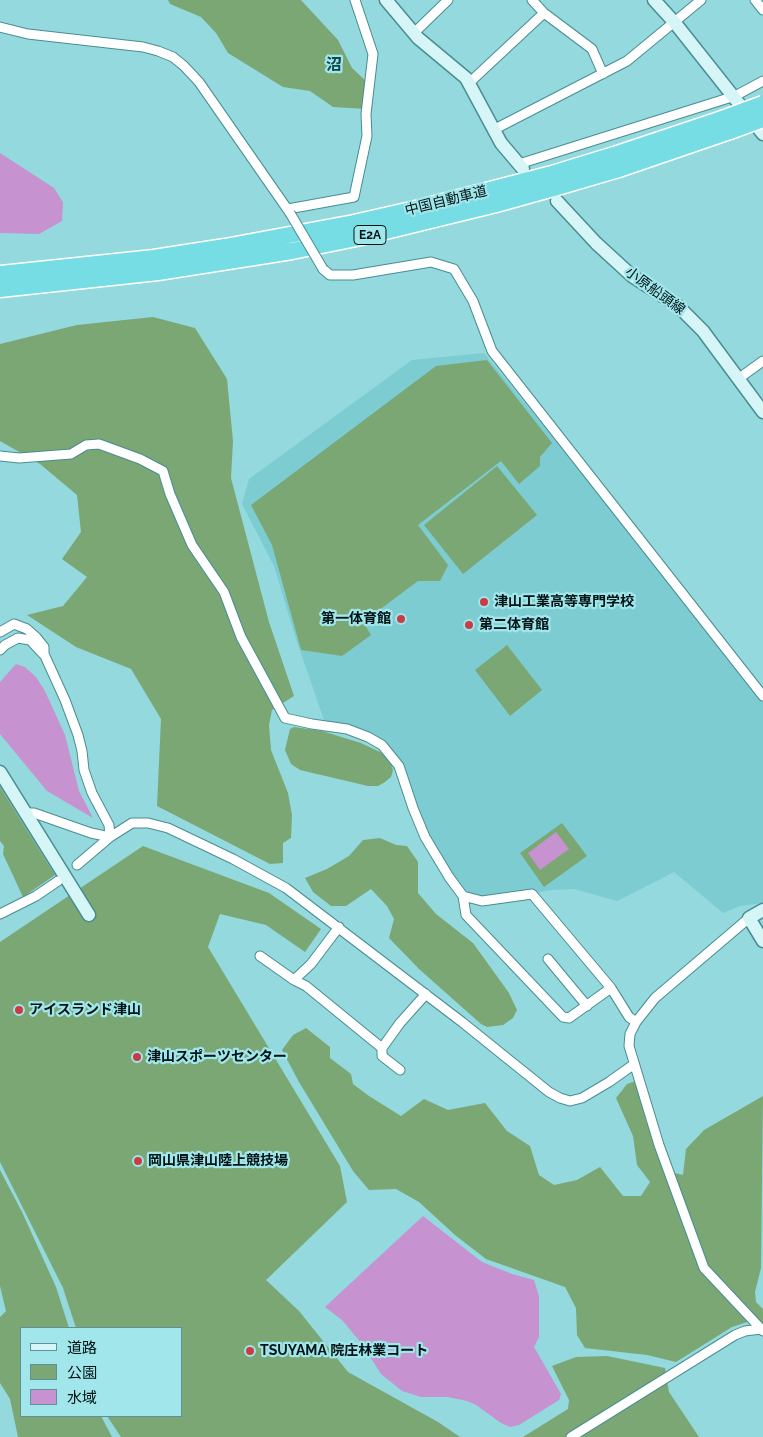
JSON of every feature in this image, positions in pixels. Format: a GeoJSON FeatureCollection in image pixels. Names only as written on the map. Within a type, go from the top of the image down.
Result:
{"type":"FeatureCollection","features":[{"type":"Feature","properties":{"kind":"highway","name":"中国自動車道"},"geometry":{"type":"LineString","coordinates":[[0,289],[158,272],[292,251],[435,220],[619,168],[726,125],[763,104]]}},
{"type":"Feature","properties":{"kind":"highway","name":"中国自動車道"},"geometry":{"type":"LineString","coordinates":[[0,274],[154,258],[354,223],[429,206],[552,174],[726,125],[763,119]]}},
{"type":"Feature","properties":{"kind":"main road"},"geometry":{"type":"LineString","coordinates":[[386,0],[414,33],[466,78],[501,143],[521,166]]}},
{"type":"Feature","properties":{"kind":"main road"},"geometry":{"type":"LineString","coordinates":[[654,0],[735,96],[763,134]]}},
{"type":"Feature","properties":{"kind":"main road","name":"小原船頭線"},"geometry":{"type":"LineString","coordinates":[[557,201],[596,243],[632,276],[678,306],[703,331],[763,412]]}},
{"type":"Feature","properties":{"kind":"main road"},"geometry":{"type":"LineString","coordinates":[[0,772],[89,915]]}},
{"type":"Feature","properties":{"kind":"main road"},"geometry":{"type":"LineString","coordinates":[[763,910],[749,918],[763,941]]}},
{"type":"Feature","properties":{"kind":"street"},"geometry":{"type":"LineString","coordinates":[[289,211],[354,197],[367,136],[366,114],[373,54],[355,0]]}},
{"type":"Feature","properties":{"kind":"street"},"geometry":{"type":"LineString","coordinates":[[414,33],[448,0]]}},
{"type":"Feature","properties":{"kind":"street"},"geometry":{"type":"LineString","coordinates":[[532,0],[544,13],[592,49],[603,74]]}},
{"type":"Feature","properties":{"kind":"street"},"geometry":{"type":"LineString","coordinates":[[494,129],[627,61],[701,0]]}},
{"type":"Feature","properties":{"kind":"street"},"geometry":{"type":"LineString","coordinates":[[755,0],[763,10]]}},
{"type":"Feature","properties":{"kind":"street"},"geometry":{"type":"LineString","coordinates":[[469,83],[544,13]]}},
{"type":"Feature","properties":{"kind":"street"},"geometry":{"type":"LineString","coordinates":[[0,27],[28,34],[143,47],[173,57],[199,82],[289,211],[322,269],[330,275],[353,275],[430,262],[454,269],[473,300],[492,351],[763,696]]}},
{"type":"Feature","properties":{"kind":"street"},"geometry":{"type":"LineString","coordinates":[[521,166],[735,96],[763,81]]}},
{"type":"Feature","properties":{"kind":"street"},"geometry":{"type":"LineString","coordinates":[[738,379],[763,361]]}},
{"type":"Feature","properties":{"kind":"street"},"geometry":{"type":"LineString","coordinates":[[0,456],[19,458],[71,454],[86,445],[99,444],[140,459],[163,470],[170,494],[192,545],[224,592],[241,637],[285,718],[347,729],[382,745],[399,766],[413,808],[426,837],[449,877],[463,896],[466,915],[563,1017],[569,1018],[611,988]]}},
{"type":"Feature","properties":{"kind":"street"},"geometry":{"type":"LineString","coordinates":[[0,632],[14,624],[26,629],[44,647],[45,656],[78,735],[84,770],[92,792],[109,825],[110,836]]}},
{"type":"Feature","properties":{"kind":"street"},"geometry":{"type":"LineString","coordinates":[[0,650],[18,638],[30,640],[45,656]]}},
{"type":"Feature","properties":{"kind":"street"},"geometry":{"type":"LineString","coordinates":[[25,813],[34,813],[91,833],[110,836]]}},
{"type":"Feature","properties":{"kind":"street"},"geometry":{"type":"LineString","coordinates":[[77,865],[110,836],[132,823],[148,823],[168,828],[233,859],[286,888],[426,994],[549,1092],[560,1098],[570,1101],[582,1098],[634,1065]]}},
{"type":"Feature","properties":{"kind":"street"},"geometry":{"type":"LineString","coordinates":[[0,914],[36,896],[58,881]]}},
{"type":"Feature","properties":{"kind":"street"},"geometry":{"type":"LineString","coordinates":[[463,896],[482,901],[532,894],[611,988],[629,1016],[636,1022]]}},
{"type":"Feature","properties":{"kind":"street"},"geometry":{"type":"LineString","coordinates":[[749,918],[655,998],[636,1022],[630,1034],[629,1046],[659,1145],[704,1268],[762,1330]]}},
{"type":"Feature","properties":{"kind":"street"},"geometry":{"type":"LineString","coordinates":[[294,980],[311,964],[339,927]]}},
{"type":"Feature","properties":{"kind":"street"},"geometry":{"type":"LineString","coordinates":[[260,956],[294,980],[306,986],[382,1048]]}},
{"type":"Feature","properties":{"kind":"street"},"geometry":{"type":"LineString","coordinates":[[548,959],[587,1006]]}},
{"type":"Feature","properties":{"kind":"street"},"geometry":{"type":"LineString","coordinates":[[400,1070],[382,1056],[382,1048],[400,1023],[426,994]]}},
{"type":"Feature","properties":{"kind":"street"},"geometry":{"type":"LineString","coordinates":[[571,1437],[735,1335],[745,1331],[762,1330]]}},
{"type":"Feature","properties":{"kind":"shaded area","name":"津山工業高等専門学校"},"geometry":{"type":"Polygon","coordinates":[[[484,353],[763,701],[763,903],[740,906],[723,913],[674,872],[617,901],[574,889],[552,890],[487,901],[463,896],[444,870],[392,753],[358,733],[324,720],[296,639],[274,566],[242,504],[249,479],[412,360],[484,353]]]}},
{"type":"Feature","properties":{"kind":"green space"},"geometry":{"type":"Polygon","coordinates":[[[168,0],[301,0],[338,40],[352,68],[367,82],[373,101],[366,109],[333,107],[310,91],[283,87],[228,53],[216,33],[201,17],[170,4],[168,0]]]}},
{"type":"Feature","properties":{"kind":"green space"},"geometry":{"type":"Polygon","coordinates":[[[153,317],[195,328],[227,379],[233,441],[231,478],[269,622],[294,696],[272,710],[269,725],[271,750],[288,793],[292,815],[291,838],[283,843],[283,863],[270,864],[157,806],[161,719],[131,669],[76,647],[27,615],[63,606],[87,577],[62,559],[81,532],[77,495],[40,464],[0,441],[0,344],[77,325],[153,317]]]}},
{"type":"Feature","properties":{"kind":"green space"},"geometry":{"type":"Polygon","coordinates":[[[487,360],[552,443],[540,457],[540,466],[519,484],[501,461],[418,525],[448,565],[440,581],[418,581],[363,622],[371,635],[342,656],[301,650],[272,545],[251,505],[436,366],[487,360]]]}},
{"type":"Feature","properties":{"kind":"green space"},"geometry":{"type":"Polygon","coordinates":[[[497,466],[537,515],[463,574],[424,525],[497,466]]]}},
{"type":"Feature","properties":{"kind":"green space"},"geometry":{"type":"Polygon","coordinates":[[[507,645],[542,690],[510,716],[475,670],[507,645]]]}},
{"type":"Feature","properties":{"kind":"green space"},"geometry":{"type":"Polygon","coordinates":[[[294,727],[322,731],[361,743],[382,753],[391,764],[393,770],[391,777],[378,786],[368,786],[300,770],[291,764],[285,750],[290,729],[294,727]]]}},
{"type":"Feature","properties":{"kind":"green space"},"geometry":{"type":"Polygon","coordinates":[[[0,787],[55,875],[23,897],[3,854],[4,846],[0,841],[0,787]]]}},
{"type":"Feature","properties":{"kind":"green space"},"geometry":{"type":"Polygon","coordinates":[[[562,823],[587,856],[544,887],[520,853],[562,823]]]}},
{"type":"Feature","properties":{"kind":"green space"},"geometry":{"type":"Polygon","coordinates":[[[380,838],[396,845],[407,846],[418,862],[418,893],[436,914],[473,943],[509,993],[517,1010],[513,1018],[503,1025],[487,1027],[481,1024],[419,969],[389,938],[394,919],[387,906],[371,889],[346,906],[331,906],[313,892],[305,878],[327,869],[349,856],[363,840],[380,838]]]}},
{"type":"Feature","properties":{"kind":"green space","name":"津山スポーツセンター"},"geometry":{"type":"Polygon","coordinates":[[[143,846],[269,893],[321,929],[305,952],[266,925],[220,914],[208,947],[340,1166],[347,1202],[266,1280],[299,1311],[348,1372],[438,1422],[460,1437],[121,1437],[108,1417],[182,1417],[182,1327],[76,1327],[63,1288],[0,1162],[0,942],[143,846]]]}},
{"type":"Feature","properties":{"kind":"green space"},"geometry":{"type":"Polygon","coordinates":[[[306,1028],[330,1047],[330,1058],[351,1074],[353,1084],[401,1116],[424,1099],[448,1110],[485,1103],[507,1131],[530,1146],[539,1175],[554,1185],[577,1180],[600,1167],[623,1196],[641,1196],[650,1182],[637,1165],[633,1136],[616,1098],[627,1084],[642,1079],[646,1122],[668,1155],[674,1173],[683,1175],[686,1149],[704,1130],[763,1096],[761,1268],[755,1292],[756,1302],[763,1309],[763,1328],[759,1324],[747,1322],[732,1327],[676,1362],[647,1355],[585,1348],[577,1335],[576,1308],[565,1287],[486,1259],[455,1235],[419,1202],[396,1189],[369,1190],[353,1171],[299,1082],[282,1050],[293,1035],[306,1028]]]}},
{"type":"Feature","properties":{"kind":"green space"},"geometry":{"type":"Polygon","coordinates":[[[0,1170],[22,1212],[56,1287],[69,1327],[20,1327],[20,1417],[102,1417],[112,1437],[18,1437],[10,1399],[0,1383],[0,1317],[6,1311],[0,1286],[0,1170]]]}},
{"type":"Feature","properties":{"kind":"green space"},"geometry":{"type":"Polygon","coordinates":[[[607,1356],[665,1368],[669,1392],[699,1437],[523,1437],[568,1409],[569,1400],[552,1366],[576,1357],[607,1356]]]}},
{"type":"Feature","properties":{"kind":"water"},"geometry":{"type":"Polygon","coordinates":[[[0,153],[54,188],[63,202],[62,221],[39,234],[0,233],[0,153]]]}},
{"type":"Feature","properties":{"kind":"water"},"geometry":{"type":"Polygon","coordinates":[[[16,664],[25,667],[36,677],[45,691],[65,735],[79,791],[93,818],[47,791],[0,734],[0,682],[16,664]]]}},
{"type":"Feature","properties":{"kind":"water"},"geometry":{"type":"Polygon","coordinates":[[[556,832],[569,849],[540,870],[528,853],[556,832]]]}},
{"type":"Feature","properties":{"kind":"water"},"geometry":{"type":"Polygon","coordinates":[[[423,1216],[482,1262],[512,1274],[534,1280],[539,1296],[539,1337],[534,1347],[561,1394],[559,1400],[519,1425],[510,1427],[501,1423],[476,1405],[467,1401],[448,1397],[421,1397],[402,1391],[381,1374],[362,1344],[342,1320],[325,1307],[423,1216]]]}},
{"type":"Feature","properties":{"kind":"place","name":"津山工業高等専門学校"},"geometry":{"type":"Point","coordinates":[484,602]}},
{"type":"Feature","properties":{"kind":"place","name":"第一体育館"},"geometry":{"type":"Point","coordinates":[401,619]}},
{"type":"Feature","properties":{"kind":"place","name":"第二体育館"},"geometry":{"type":"Point","coordinates":[469,625]}},
{"type":"Feature","properties":{"kind":"place","name":"アイスランド津山"},"geometry":{"type":"Point","coordinates":[19,1010]}},
{"type":"Feature","properties":{"kind":"place","name":"津山スポーツセンター"},"geometry":{"type":"Point","coordinates":[137,1057]}},
{"type":"Feature","properties":{"kind":"place","name":"岡山県津山陸上競技場"},"geometry":{"type":"Point","coordinates":[138,1161]}},
{"type":"Feature","properties":{"kind":"place","name":"TSUYAMA 院庄林業コート"},"geometry":{"type":"Point","coordinates":[250,1351]}},
{"type":"Feature","properties":{"kind":"district","name":"沼"},"geometry":{"type":"Point","coordinates":[334,65]}}]}
